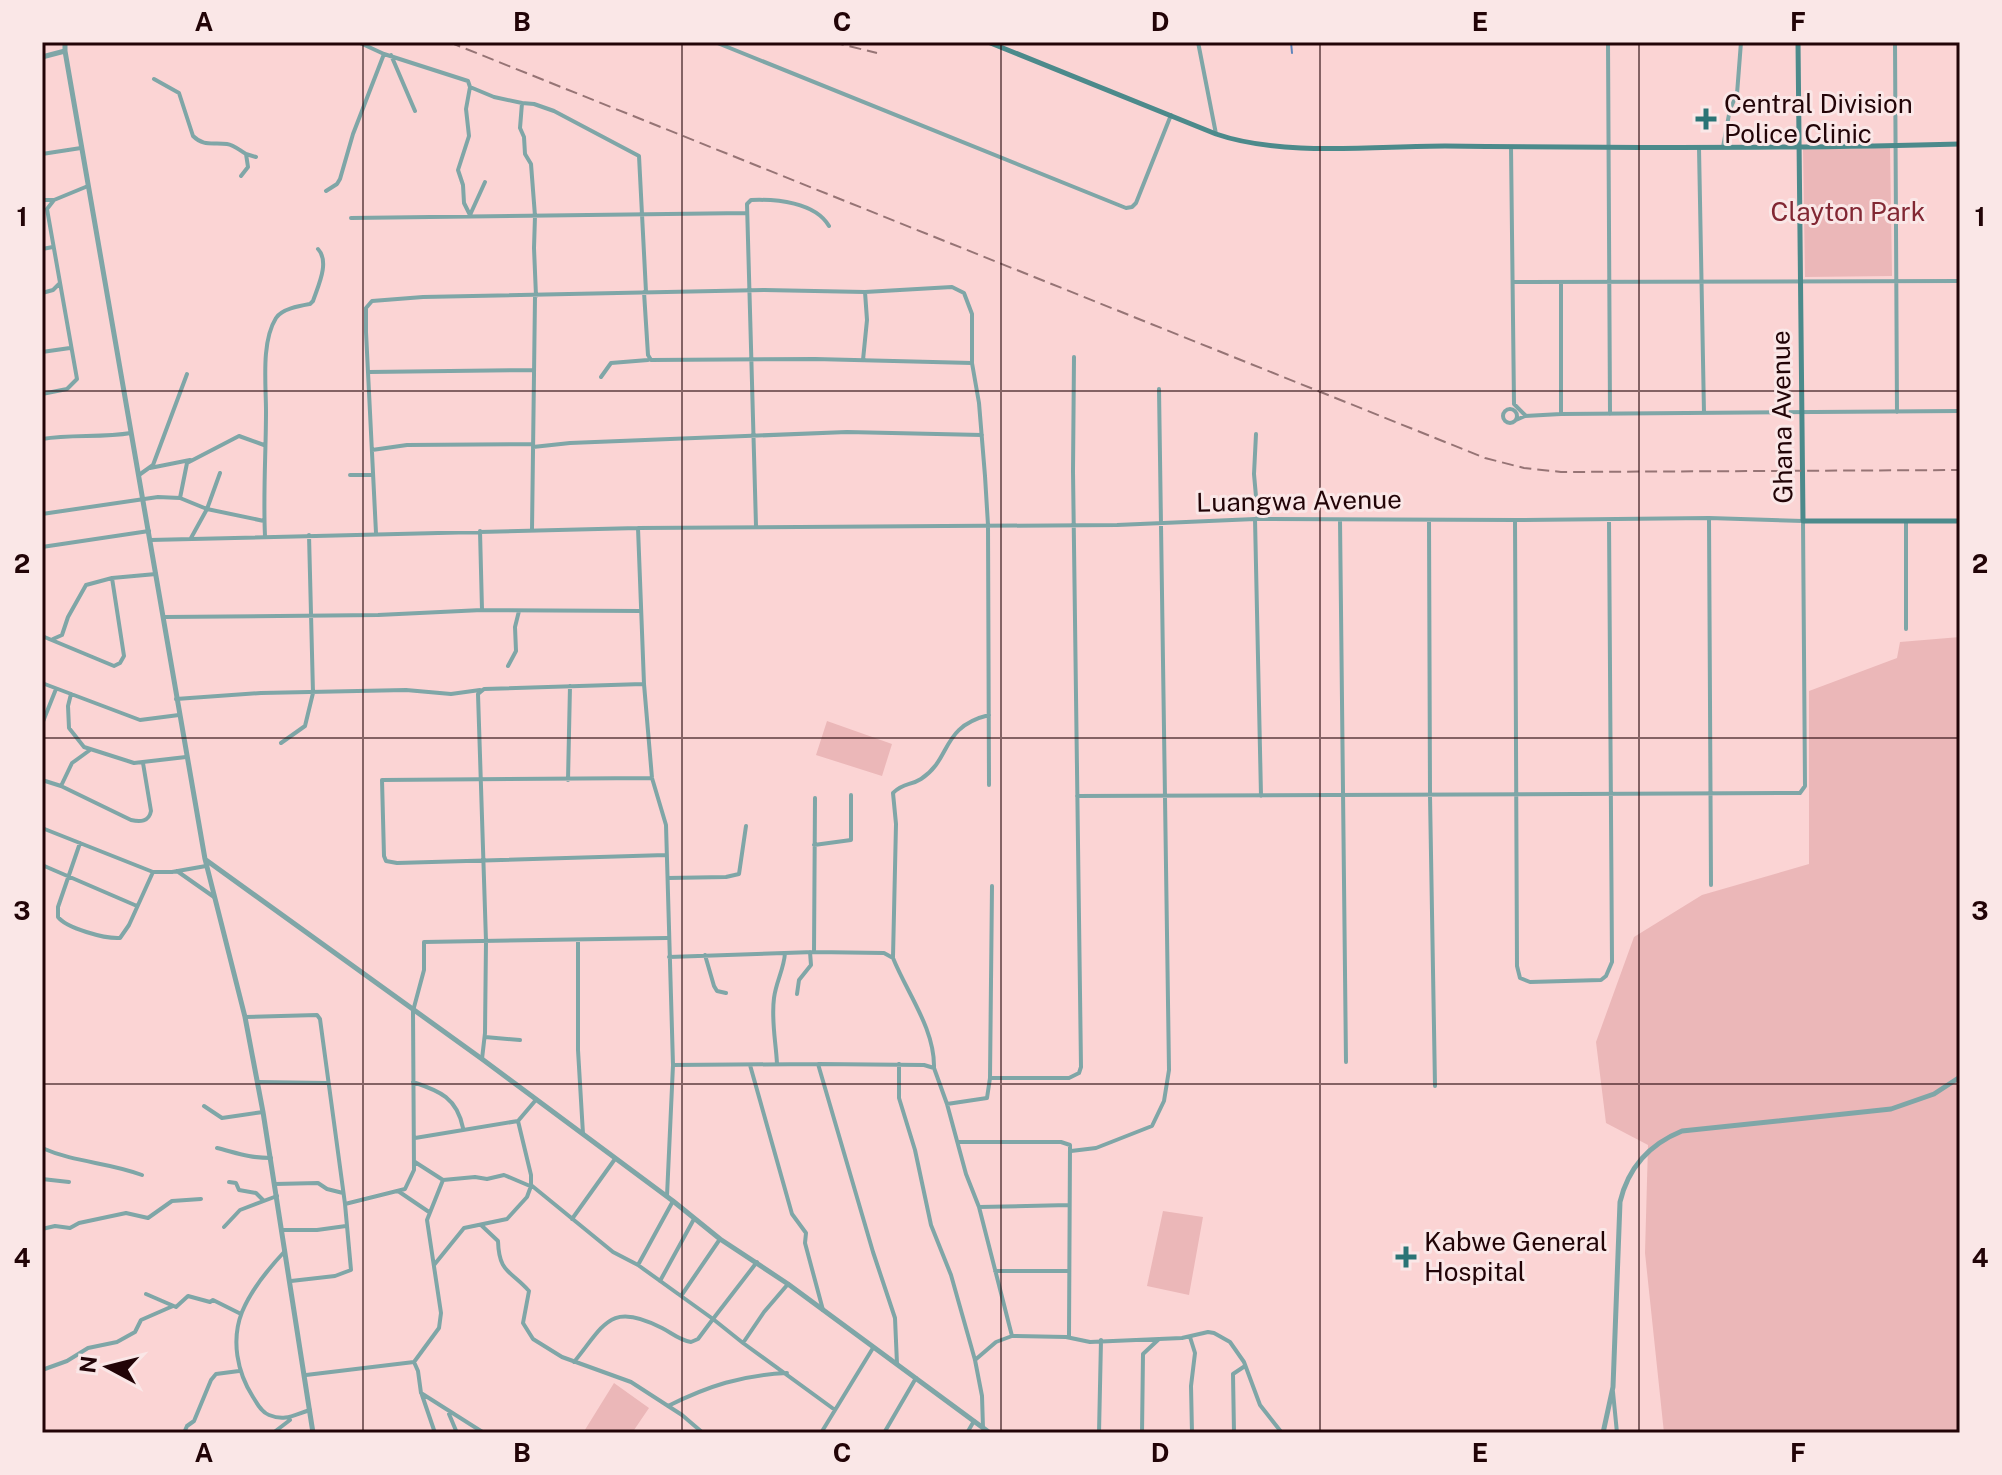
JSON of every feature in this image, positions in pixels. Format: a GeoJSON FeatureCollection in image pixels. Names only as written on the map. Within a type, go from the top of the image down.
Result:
{"type":"FeatureCollection","features":[{"type":"Feature","properties":{"kind":"main road"},"geometry":{"type":"LineString","coordinates":[[988,42],[1004,45],[1216,134],[1252,144],[1699,148],[1960,144]]}},
{"type":"Feature","properties":{"kind":"main road","name":"Ghana Avenue"},"geometry":{"type":"LineString","coordinates":[[1798,42],[1803,521]]}},
{"type":"Feature","properties":{"kind":"main road","name":"Luangwa Avenue"},"geometry":{"type":"LineString","coordinates":[[1803,521],[1960,521]]}},
{"type":"Feature","properties":{"kind":"street"},"geometry":{"type":"LineString","coordinates":[[65,42],[186,757],[206,862],[245,1017],[263,1112],[313,1433]]}},
{"type":"Feature","properties":{"kind":"street"},"geometry":{"type":"LineString","coordinates":[[358,42],[384,54],[464,79],[470,87],[494,97],[554,111],[639,156],[648,355],[651,360]]}},
{"type":"Feature","properties":{"kind":"street"},"geometry":{"type":"LineString","coordinates":[[715,42],[1129,209],[1136,203],[1171,115]]}},
{"type":"Feature","properties":{"kind":"street"},"geometry":{"type":"LineString","coordinates":[[1198,42],[1216,134]]}},
{"type":"Feature","properties":{"kind":"street"},"geometry":{"type":"LineString","coordinates":[[1608,42],[1610,414]]}},
{"type":"Feature","properties":{"kind":"street"},"geometry":{"type":"LineString","coordinates":[[1723,147],[1730,109],[1737,94],[1741,42]]}},
{"type":"Feature","properties":{"kind":"street"},"geometry":{"type":"LineString","coordinates":[[1895,42],[1897,412]]}},
{"type":"Feature","properties":{"kind":"street"},"geometry":{"type":"LineString","coordinates":[[42,57],[65,51]]}},
{"type":"Feature","properties":{"kind":"street"},"geometry":{"type":"LineString","coordinates":[[326,191],[340,179],[353,134],[384,54]]}},
{"type":"Feature","properties":{"kind":"street"},"geometry":{"type":"LineString","coordinates":[[391,55],[415,111]]}},
{"type":"Feature","properties":{"kind":"street"},"geometry":{"type":"LineString","coordinates":[[154,79],[179,93],[197,141],[210,145],[228,144],[256,157]]}},
{"type":"Feature","properties":{"kind":"street"},"geometry":{"type":"LineString","coordinates":[[470,87],[466,109],[469,136],[458,170],[464,203],[470,215]]}},
{"type":"Feature","properties":{"kind":"street"},"geometry":{"type":"LineString","coordinates":[[522,103],[520,128],[525,154],[531,164],[535,216],[532,530]]}},
{"type":"Feature","properties":{"kind":"street"},"geometry":{"type":"LineString","coordinates":[[1511,147],[1512,408],[1517,415],[1516,420]]}},
{"type":"Feature","properties":{"kind":"street"},"geometry":{"type":"LineString","coordinates":[[42,154],[81,148]]}},
{"type":"Feature","properties":{"kind":"street"},"geometry":{"type":"LineString","coordinates":[[1699,148],[1704,413]]}},
{"type":"Feature","properties":{"kind":"street"},"geometry":{"type":"LineString","coordinates":[[241,176],[248,167],[246,154]]}},
{"type":"Feature","properties":{"kind":"street"},"geometry":{"type":"LineString","coordinates":[[470,215],[485,182]]}},
{"type":"Feature","properties":{"kind":"street"},"geometry":{"type":"LineString","coordinates":[[42,200],[54,200],[88,186]]}},
{"type":"Feature","properties":{"kind":"street"},"geometry":{"type":"LineString","coordinates":[[42,394],[67,389],[75,383],[47,212],[54,200]]}},
{"type":"Feature","properties":{"kind":"street"},"geometry":{"type":"LineString","coordinates":[[756,526],[750,359],[749,200],[785,201],[822,217],[829,226]]}},
{"type":"Feature","properties":{"kind":"street"},"geometry":{"type":"LineString","coordinates":[[351,218],[747,213]]}},
{"type":"Feature","properties":{"kind":"street"},"geometry":{"type":"LineString","coordinates":[[42,249],[53,247]]}},
{"type":"Feature","properties":{"kind":"street"},"geometry":{"type":"LineString","coordinates":[[265,536],[264,380],[275,320],[280,313],[313,301],[324,265],[323,254],[318,249]]}},
{"type":"Feature","properties":{"kind":"street"},"geometry":{"type":"LineString","coordinates":[[1513,282],[1960,281]]}},
{"type":"Feature","properties":{"kind":"street"},"geometry":{"type":"LineString","coordinates":[[1561,282],[1561,414]]}},
{"type":"Feature","properties":{"kind":"street"},"geometry":{"type":"LineString","coordinates":[[42,293],[53,290],[59,284]]}},
{"type":"Feature","properties":{"kind":"street"},"geometry":{"type":"LineString","coordinates":[[376,533],[366,308],[372,301],[645,292],[959,289],[969,302],[972,314],[972,363],[982,435],[988,525],[989,785]]}},
{"type":"Feature","properties":{"kind":"street"},"geometry":{"type":"LineString","coordinates":[[863,360],[867,320],[865,292]]}},
{"type":"Feature","properties":{"kind":"street"},"geometry":{"type":"LineString","coordinates":[[42,352],[70,348]]}},
{"type":"Feature","properties":{"kind":"street"},"geometry":{"type":"LineString","coordinates":[[990,1078],[1069,1078],[1079,1073],[1081,1067],[1074,357]]}},
{"type":"Feature","properties":{"kind":"street"},"geometry":{"type":"LineString","coordinates":[[601,377],[611,363],[651,360],[972,363]]}},
{"type":"Feature","properties":{"kind":"street"},"geometry":{"type":"LineString","coordinates":[[368,372],[431,370],[494,373],[534,370]]}},
{"type":"Feature","properties":{"kind":"street"},"geometry":{"type":"LineString","coordinates":[[150,468],[187,374]]}},
{"type":"Feature","properties":{"kind":"street"},"geometry":{"type":"LineString","coordinates":[[1071,1151],[1096,1148],[1152,1126],[1164,1101],[1169,1070],[1159,389]]}},
{"type":"Feature","properties":{"kind":"street"},"geometry":{"type":"LineString","coordinates":[[1512,408],[1523,414],[1960,411]]}},
{"type":"Feature","properties":{"kind":"street"},"geometry":{"type":"LineString","coordinates":[[1512,408],[1504,414],[1505,420],[1510,423],[1523,414]]}},
{"type":"Feature","properties":{"kind":"street"},"geometry":{"type":"LineString","coordinates":[[371,450],[407,445],[533,446],[847,432],[982,435]]}},
{"type":"Feature","properties":{"kind":"street"},"geometry":{"type":"LineString","coordinates":[[42,439],[73,435],[101,438],[131,433]]}},
{"type":"Feature","properties":{"kind":"street"},"geometry":{"type":"LineString","coordinates":[[1256,434],[1254,474],[1261,796]]}},
{"type":"Feature","properties":{"kind":"street"},"geometry":{"type":"LineString","coordinates":[[139,475],[150,468],[191,460],[239,436],[265,446]]}},
{"type":"Feature","properties":{"kind":"street"},"geometry":{"type":"LineString","coordinates":[[180,498],[185,468],[191,460]]}},
{"type":"Feature","properties":{"kind":"street"},"geometry":{"type":"LineString","coordinates":[[191,538],[207,509],[220,473]]}},
{"type":"Feature","properties":{"kind":"street"},"geometry":{"type":"LineString","coordinates":[[350,475],[372,475]]}},
{"type":"Feature","properties":{"kind":"street"},"geometry":{"type":"LineString","coordinates":[[42,514],[143,499],[180,498],[207,509],[264,521]]}},
{"type":"Feature","properties":{"kind":"street"},"geometry":{"type":"LineString","coordinates":[[1709,518],[1711,885]]}},
{"type":"Feature","properties":{"kind":"street","name":"Luangwa Avenue"},"geometry":{"type":"LineString","coordinates":[[150,540],[532,530],[1161,523],[1257,519],[1709,518],[1803,521]]}},
{"type":"Feature","properties":{"kind":"street"},"geometry":{"type":"LineString","coordinates":[[1429,519],[1435,1086]]}},
{"type":"Feature","properties":{"kind":"street"},"geometry":{"type":"LineString","coordinates":[[1340,520],[1346,1062]]}},
{"type":"Feature","properties":{"kind":"street"},"geometry":{"type":"LineString","coordinates":[[1515,520],[1518,974],[1530,982],[1601,980],[1612,962],[1609,520]]}},
{"type":"Feature","properties":{"kind":"street","name":"Ghana Avenue"},"geometry":{"type":"LineString","coordinates":[[1711,794],[1803,791],[1805,786],[1803,521]]}},
{"type":"Feature","properties":{"kind":"street"},"geometry":{"type":"LineString","coordinates":[[1906,521],[1906,629]]}},
{"type":"Feature","properties":{"kind":"street"},"geometry":{"type":"LineString","coordinates":[[638,528],[644,684],[652,778],[666,825],[673,1065],[667,1196]]}},
{"type":"Feature","properties":{"kind":"street"},"geometry":{"type":"LineString","coordinates":[[42,547],[149,531]]}},
{"type":"Feature","properties":{"kind":"street"},"geometry":{"type":"LineString","coordinates":[[480,531],[482,610]]}},
{"type":"Feature","properties":{"kind":"street"},"geometry":{"type":"LineString","coordinates":[[281,743],[305,726],[313,693],[309,535]]}},
{"type":"Feature","properties":{"kind":"street"},"geometry":{"type":"LineString","coordinates":[[50,639],[62,635],[86,585],[112,578],[156,574]]}},
{"type":"Feature","properties":{"kind":"street"},"geometry":{"type":"LineString","coordinates":[[42,636],[114,666],[120,663],[124,656],[112,578]]}},
{"type":"Feature","properties":{"kind":"street"},"geometry":{"type":"LineString","coordinates":[[163,617],[482,610],[641,611]]}},
{"type":"Feature","properties":{"kind":"street"},"geometry":{"type":"LineString","coordinates":[[508,666],[516,651],[515,627],[521,611]]}},
{"type":"Feature","properties":{"kind":"street"},"geometry":{"type":"LineString","coordinates":[[42,683],[140,720],[179,715]]}},
{"type":"Feature","properties":{"kind":"street"},"geometry":{"type":"LineString","coordinates":[[176,699],[211,695],[406,690],[451,694],[570,685],[644,684]]}},
{"type":"Feature","properties":{"kind":"street"},"geometry":{"type":"LineString","coordinates":[[568,780],[570,685]]}},
{"type":"Feature","properties":{"kind":"street"},"geometry":{"type":"LineString","coordinates":[[42,724],[56,689]]}},
{"type":"Feature","properties":{"kind":"street"},"geometry":{"type":"LineString","coordinates":[[480,690],[486,941],[482,1059]]}},
{"type":"Feature","properties":{"kind":"street"},"geometry":{"type":"LineString","coordinates":[[71,694],[69,728],[76,740],[90,750],[125,762],[143,763],[186,757]]}},
{"type":"Feature","properties":{"kind":"street"},"geometry":{"type":"LineString","coordinates":[[989,715],[962,725],[921,779],[905,783],[893,793],[896,835],[893,958],[925,1025],[934,1052],[934,1068],[979,1207],[1012,1336]]}},
{"type":"Feature","properties":{"kind":"street"},"geometry":{"type":"LineString","coordinates":[[61,786],[72,763],[90,750]]}},
{"type":"Feature","properties":{"kind":"street"},"geometry":{"type":"LineString","coordinates":[[42,780],[131,820],[142,821],[148,818],[151,811],[143,763]]}},
{"type":"Feature","properties":{"kind":"street"},"geometry":{"type":"LineString","coordinates":[[652,778],[382,780],[386,861],[666,855]]}},
{"type":"Feature","properties":{"kind":"street"},"geometry":{"type":"LineString","coordinates":[[1077,796],[1711,794]]}},
{"type":"Feature","properties":{"kind":"street"},"geometry":{"type":"LineString","coordinates":[[814,845],[851,840],[851,795]]}},
{"type":"Feature","properties":{"kind":"street"},"geometry":{"type":"LineString","coordinates":[[797,994],[799,980],[811,965],[815,798]]}},
{"type":"Feature","properties":{"kind":"street"},"geometry":{"type":"LineString","coordinates":[[668,878],[739,874],[746,826]]}},
{"type":"Feature","properties":{"kind":"street"},"geometry":{"type":"LineString","coordinates":[[42,828],[153,872],[177,871],[206,862]]}},
{"type":"Feature","properties":{"kind":"street"},"geometry":{"type":"LineString","coordinates":[[80,843],[58,907],[58,917],[63,923],[110,939],[120,938],[153,872]]}},
{"type":"Feature","properties":{"kind":"street"},"geometry":{"type":"LineString","coordinates":[[206,862],[482,1059],[720,1239],[788,1284],[990,1433]]}},
{"type":"Feature","properties":{"kind":"street"},"geometry":{"type":"LineString","coordinates":[[42,865],[137,906]]}},
{"type":"Feature","properties":{"kind":"street"},"geometry":{"type":"LineString","coordinates":[[177,871],[215,898]]}},
{"type":"Feature","properties":{"kind":"street"},"geometry":{"type":"LineString","coordinates":[[947,1104],[987,1098],[990,1078],[992,886]]}},
{"type":"Feature","properties":{"kind":"street"},"geometry":{"type":"LineString","coordinates":[[345,1204],[398,1191],[409,1183],[415,1162],[413,1011],[424,970],[424,942],[667,938]]}},
{"type":"Feature","properties":{"kind":"street"},"geometry":{"type":"LineString","coordinates":[[578,940],[578,1050],[583,1136]]}},
{"type":"Feature","properties":{"kind":"street"},"geometry":{"type":"LineString","coordinates":[[669,957],[878,952],[893,958]]}},
{"type":"Feature","properties":{"kind":"street"},"geometry":{"type":"LineString","coordinates":[[777,1064],[772,1019],[777,980],[785,953]]}},
{"type":"Feature","properties":{"kind":"street"},"geometry":{"type":"LineString","coordinates":[[705,955],[714,986],[721,993],[726,993]]}},
{"type":"Feature","properties":{"kind":"street"},"geometry":{"type":"LineString","coordinates":[[245,1017],[318,1016],[345,1204],[351,1270],[339,1275],[291,1281]]}},
{"type":"Feature","properties":{"kind":"street"},"geometry":{"type":"LineString","coordinates":[[485,1037],[520,1040]]}},
{"type":"Feature","properties":{"kind":"street"},"geometry":{"type":"LineString","coordinates":[[818,1064],[895,1318],[897,1365]]}},
{"type":"Feature","properties":{"kind":"street"},"geometry":{"type":"LineString","coordinates":[[673,1065],[899,1064],[934,1068]]}},
{"type":"Feature","properties":{"kind":"street"},"geometry":{"type":"LineString","coordinates":[[899,1064],[899,1098],[915,1150],[931,1225],[951,1275],[975,1360],[982,1396],[983,1428]]}},
{"type":"Feature","properties":{"kind":"street"},"geometry":{"type":"LineString","coordinates":[[750,1065],[792,1214],[806,1233],[805,1243],[824,1312]]}},
{"type":"Feature","properties":{"kind":"street"},"geometry":{"type":"LineString","coordinates":[[1617,1433],[1613,1387],[1620,1202],[1627,1179],[1643,1156],[1666,1138],[1682,1131],[1891,1109],[1934,1094],[1960,1077]]}},
{"type":"Feature","properties":{"kind":"street"},"geometry":{"type":"LineString","coordinates":[[257,1082],[328,1083]]}},
{"type":"Feature","properties":{"kind":"street"},"geometry":{"type":"LineString","coordinates":[[413,1082],[439,1091],[460,1113],[463,1129]]}},
{"type":"Feature","properties":{"kind":"street"},"geometry":{"type":"LineString","coordinates":[[415,1138],[518,1121],[535,1101]]}},
{"type":"Feature","properties":{"kind":"street"},"geometry":{"type":"LineString","coordinates":[[204,1106],[220,1118],[263,1112]]}},
{"type":"Feature","properties":{"kind":"street"},"geometry":{"type":"LineString","coordinates":[[434,1266],[458,1232],[471,1225],[507,1219],[522,1204],[531,1186],[518,1121]]}},
{"type":"Feature","properties":{"kind":"street"},"geometry":{"type":"LineString","coordinates":[[958,1142],[1061,1142],[1070,1145],[1069,1337]]}},
{"type":"Feature","properties":{"kind":"street"},"geometry":{"type":"LineString","coordinates":[[42,1148],[68,1159],[100,1163],[142,1175]]}},
{"type":"Feature","properties":{"kind":"street"},"geometry":{"type":"LineString","coordinates":[[217,1148],[235,1152],[244,1158],[271,1158]]}},
{"type":"Feature","properties":{"kind":"street"},"geometry":{"type":"LineString","coordinates":[[572,1219],[615,1159]]}},
{"type":"Feature","properties":{"kind":"street"},"geometry":{"type":"LineString","coordinates":[[415,1162],[443,1180],[487,1179],[504,1175],[531,1186],[613,1252],[638,1265],[835,1410]]}},
{"type":"Feature","properties":{"kind":"street"},"geometry":{"type":"LineString","coordinates":[[42,1179],[69,1182]]}},
{"type":"Feature","properties":{"kind":"street"},"geometry":{"type":"LineString","coordinates":[[306,1375],[414,1362],[441,1322],[427,1220],[443,1180]]}},
{"type":"Feature","properties":{"kind":"street"},"geometry":{"type":"LineString","coordinates":[[229,1182],[236,1183],[239,1190],[256,1193],[263,1200]]}},
{"type":"Feature","properties":{"kind":"street"},"geometry":{"type":"LineString","coordinates":[[275,1184],[318,1183],[343,1193]]}},
{"type":"Feature","properties":{"kind":"street"},"geometry":{"type":"LineString","coordinates":[[398,1191],[429,1212]]}},
{"type":"Feature","properties":{"kind":"street"},"geometry":{"type":"LineString","coordinates":[[224,1227],[240,1210],[277,1196]]}},
{"type":"Feature","properties":{"kind":"street"},"geometry":{"type":"LineString","coordinates":[[42,1229],[55,1226],[70,1228],[79,1223],[126,1213],[148,1218],[172,1201],[201,1199]]}},
{"type":"Feature","properties":{"kind":"street"},"geometry":{"type":"LineString","coordinates":[[638,1265],[673,1201]]}},
{"type":"Feature","properties":{"kind":"street"},"geometry":{"type":"LineString","coordinates":[[979,1207],[1069,1205]]}},
{"type":"Feature","properties":{"kind":"street"},"geometry":{"type":"LineString","coordinates":[[660,1281],[694,1219]]}},
{"type":"Feature","properties":{"kind":"street"},"geometry":{"type":"LineString","coordinates":[[481,1225],[498,1241],[498,1256],[503,1268],[529,1291],[523,1323],[533,1339],[574,1362],[631,1382],[703,1433]]}},
{"type":"Feature","properties":{"kind":"street"},"geometry":{"type":"LineString","coordinates":[[282,1230],[346,1226]]}},
{"type":"Feature","properties":{"kind":"street"},"geometry":{"type":"LineString","coordinates":[[681,1296],[720,1239]]}},
{"type":"Feature","properties":{"kind":"street"},"geometry":{"type":"LineString","coordinates":[[285,1251],[250,1297],[241,1314],[236,1340],[239,1371],[261,1410],[269,1416],[292,1419]]}},
{"type":"Feature","properties":{"kind":"street"},"geometry":{"type":"LineString","coordinates":[[574,1362],[605,1324],[617,1316],[637,1317],[691,1342],[698,1339],[757,1262]]}},
{"type":"Feature","properties":{"kind":"street"},"geometry":{"type":"LineString","coordinates":[[995,1271],[1068,1271]]}},
{"type":"Feature","properties":{"kind":"street"},"geometry":{"type":"LineString","coordinates":[[743,1343],[788,1284]]}},
{"type":"Feature","properties":{"kind":"street"},"geometry":{"type":"LineString","coordinates":[[146,1294],[173,1306]]}},
{"type":"Feature","properties":{"kind":"street"},"geometry":{"type":"LineString","coordinates":[[42,1370],[67,1361],[88,1348],[126,1337],[135,1332],[141,1320],[177,1307],[190,1296],[215,1301],[241,1314]]}},
{"type":"Feature","properties":{"kind":"street"},"geometry":{"type":"LineString","coordinates":[[975,1360],[996,1342],[1012,1336],[1069,1337],[1090,1342],[1190,1336],[1208,1332],[1230,1342],[1245,1365],[1260,1405],[1282,1433]]}},
{"type":"Feature","properties":{"kind":"street"},"geometry":{"type":"LineString","coordinates":[[1190,1336],[1195,1353],[1191,1380],[1192,1433]]}},
{"type":"Feature","properties":{"kind":"street"},"geometry":{"type":"LineString","coordinates":[[1142,1433],[1143,1354],[1161,1338]]}},
{"type":"Feature","properties":{"kind":"street"},"geometry":{"type":"LineString","coordinates":[[1099,1433],[1101,1340]]}},
{"type":"Feature","properties":{"kind":"street"},"geometry":{"type":"LineString","coordinates":[[821,1433],[873,1348]]}},
{"type":"Feature","properties":{"kind":"street"},"geometry":{"type":"LineString","coordinates":[[414,1362],[435,1433]]}},
{"type":"Feature","properties":{"kind":"street"},"geometry":{"type":"LineString","coordinates":[[1234,1433],[1233,1374],[1245,1365]]}},
{"type":"Feature","properties":{"kind":"street"},"geometry":{"type":"LineString","coordinates":[[184,1433],[194,1421],[216,1374],[239,1371]]}},
{"type":"Feature","properties":{"kind":"street"},"geometry":{"type":"LineString","coordinates":[[668,1406],[731,1379],[787,1373]]}},
{"type":"Feature","properties":{"kind":"street"},"geometry":{"type":"LineString","coordinates":[[884,1433],[916,1378]]}},
{"type":"Feature","properties":{"kind":"street"},"geometry":{"type":"LineString","coordinates":[[1603,1433],[1613,1387]]}},
{"type":"Feature","properties":{"kind":"street"},"geometry":{"type":"LineString","coordinates":[[421,1393],[484,1433]]}},
{"type":"Feature","properties":{"kind":"street"},"geometry":{"type":"LineString","coordinates":[[273,1433],[310,1410]]}},
{"type":"Feature","properties":{"kind":"street"},"geometry":{"type":"LineString","coordinates":[[448,1412],[457,1433]]}},
{"type":"Feature","properties":{"kind":"street"},"geometry":{"type":"LineString","coordinates":[[967,1433],[974,1421]]}},
{"type":"Feature","properties":{"kind":"green space","name":"Clayton Park"},"geometry":{"type":"Polygon","coordinates":[[[1890,148],[1892,276],[1805,277],[1803,149],[1890,148]]]}},
{"type":"Feature","properties":{"kind":"green space"},"geometry":{"type":"Polygon","coordinates":[[[1960,637],[1960,1433],[1664,1433],[1645,1253],[1648,1145],[1606,1123],[1596,1042],[1634,937],[1702,895],[1809,864],[1809,691],[1897,658],[1900,642],[1960,637]]]}},
{"type":"Feature","properties":{"kind":"green space"},"geometry":{"type":"Polygon","coordinates":[[[827,721],[892,744],[882,776],[816,755],[827,721]]]}},
{"type":"Feature","properties":{"kind":"green space"},"geometry":{"type":"Polygon","coordinates":[[[1163,1211],[1203,1217],[1189,1295],[1147,1286],[1163,1211]]]}},
{"type":"Feature","properties":{"kind":"green space"},"geometry":{"type":"Polygon","coordinates":[[[614,1383],[649,1408],[632,1433],[583,1433],[614,1383]]]}},
{"type":"Feature","properties":{"kind":"waterway"},"geometry":{"type":"LineString","coordinates":[[1291,42],[1292,53]]}},
{"type":"Feature","properties":{"kind":"railway"},"geometry":{"type":"LineString","coordinates":[[449,42],[1485,458],[1524,468],[1561,472],[1960,470]]}},
{"type":"Feature","properties":{"kind":"railway"},"geometry":{"type":"LineString","coordinates":[[832,42],[877,53]]}},
{"type":"Feature","properties":{"kind":"place","name":"Central Division Police Clinic"},"geometry":{"type":"Point","coordinates":[1706,119]}},
{"type":"Feature","properties":{"kind":"place","name":"Kabwe General Hospital"},"geometry":{"type":"Point","coordinates":[1406,1257]}}]}
